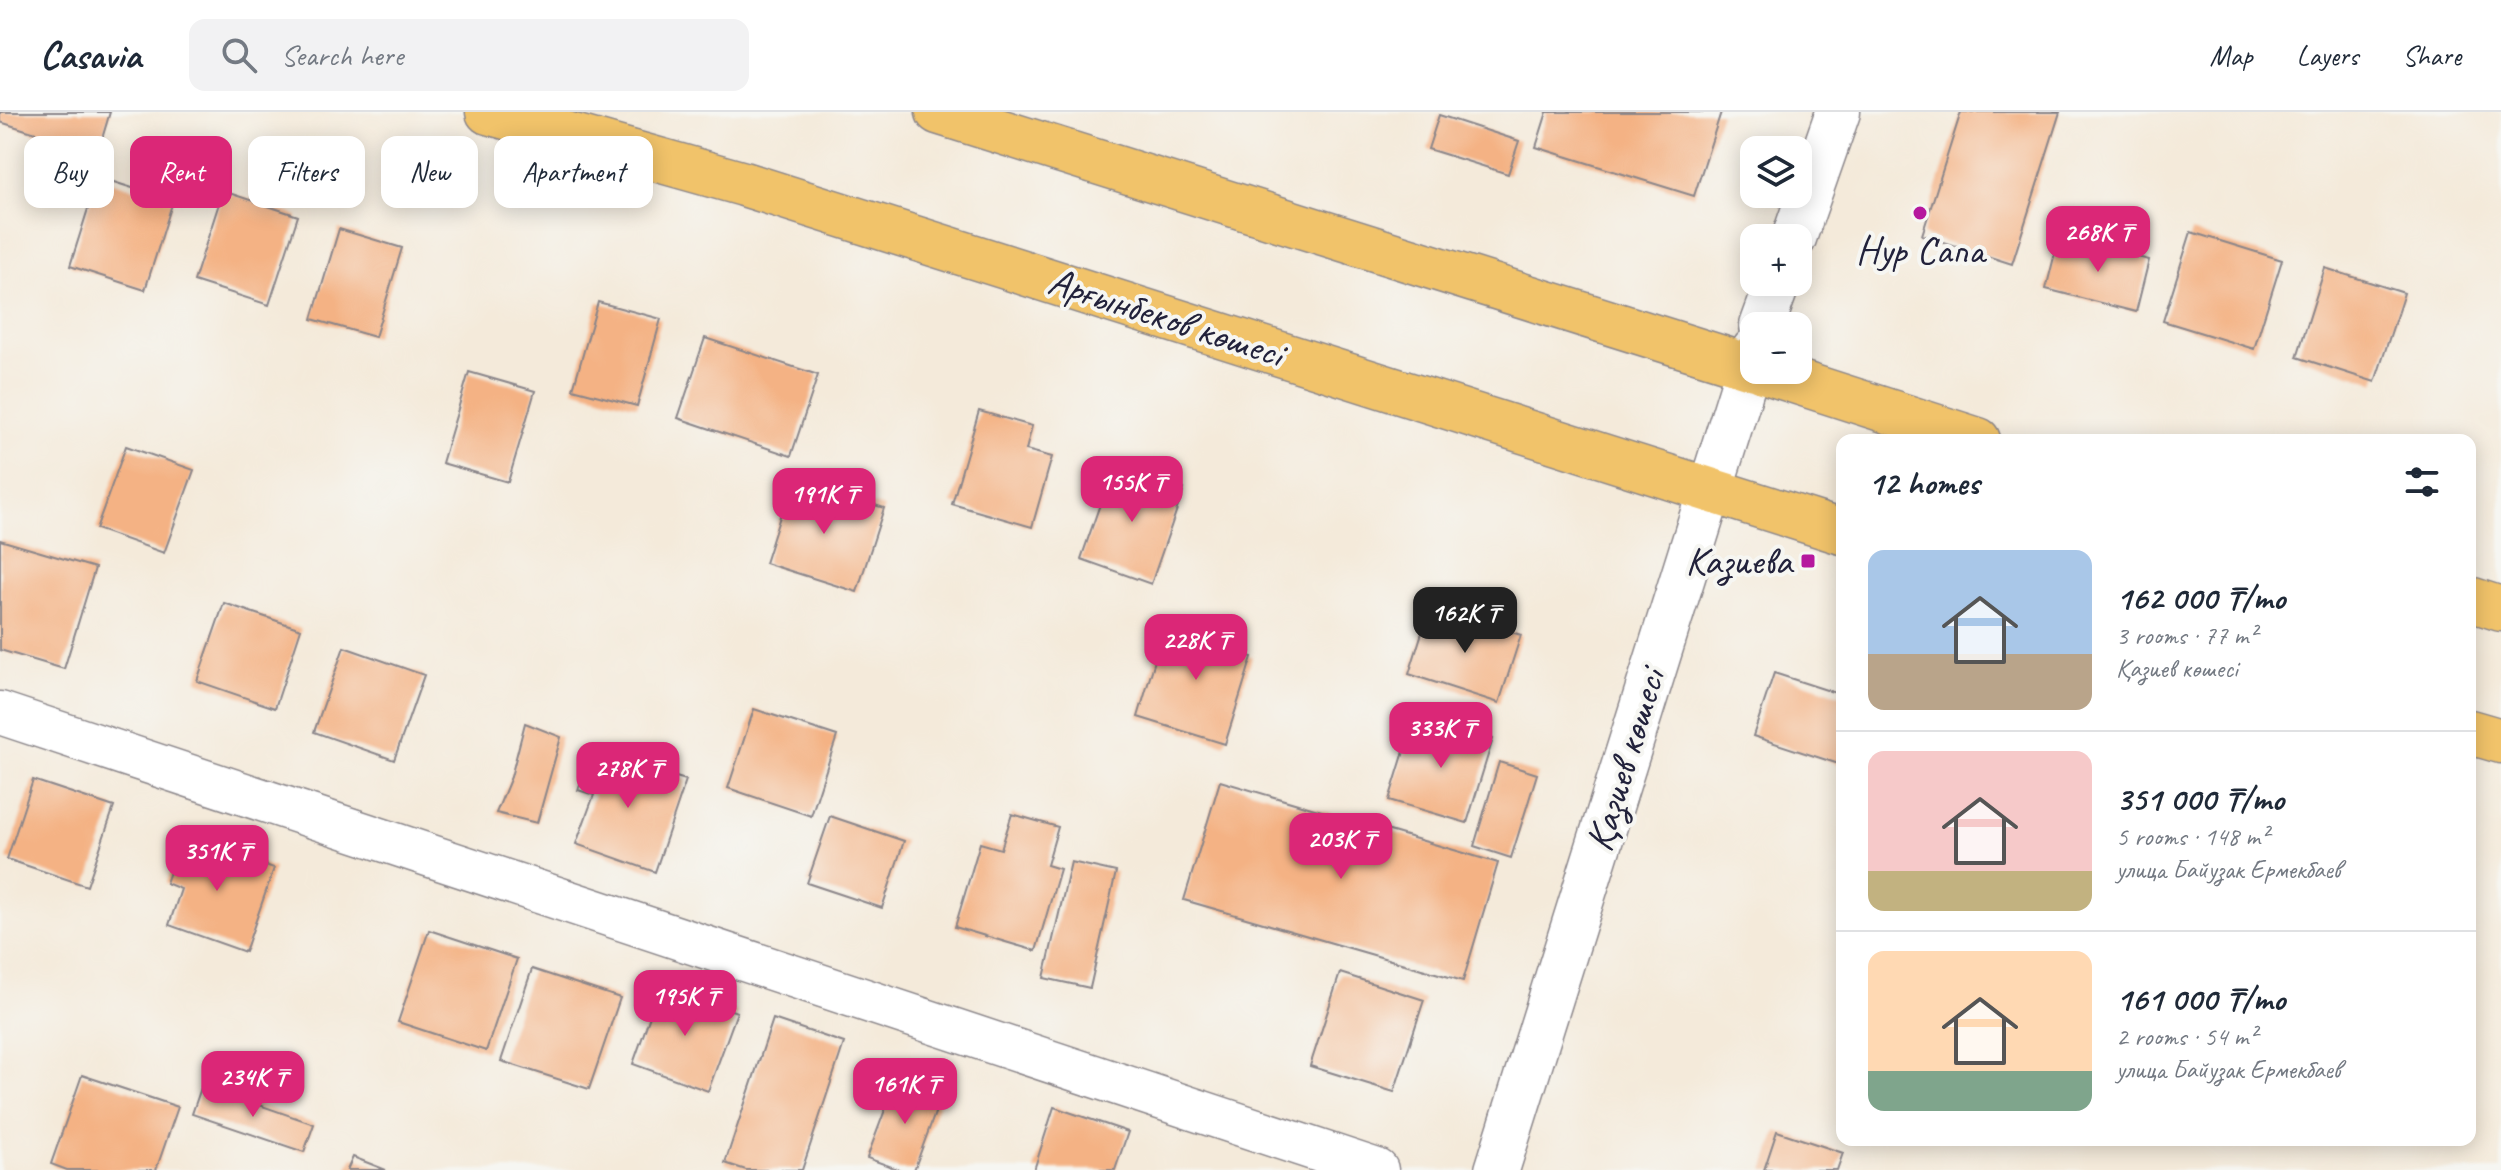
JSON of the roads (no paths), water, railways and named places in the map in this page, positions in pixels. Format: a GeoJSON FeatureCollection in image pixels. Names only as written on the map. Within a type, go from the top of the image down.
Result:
{"type":"FeatureCollection","features":[{"type":"Feature","properties":{"kind":"main road","name":"Арғынбеков көшесі"},"geometry":{"type":"LineString","coordinates":[[488,112],[744,184],[1836,530]]}},
{"type":"Feature","properties":{"kind":"main road"},"geometry":{"type":"LineString","coordinates":[[938,112],[1740,359]]}},
{"type":"Feature","properties":{"kind":"main road"},"geometry":{"type":"LineString","coordinates":[[1812,383],[1961,434]]}},
{"type":"Feature","properties":{"kind":"main road"},"geometry":{"type":"LineString","coordinates":[[2476,601],[2501,609]]}},
{"type":"Feature","properties":{"kind":"main road"},"geometry":{"type":"LineString","coordinates":[[2476,734],[2501,741]]}},
{"type":"Feature","properties":{"kind":"street"},"geometry":{"type":"LineString","coordinates":[[1799,224],[1838,112]]}},
{"type":"Feature","properties":{"kind":"street","name":"Қазиев көшесі"},"geometry":{"type":"LineString","coordinates":[[1497,1170],[1709,490],[1747,384]]}},
{"type":"Feature","properties":{"kind":"street"},"geometry":{"type":"LineString","coordinates":[[0,713],[1377,1170]]}},
{"type":"Feature","properties":{"kind":"place","name":"Нур Сапа"},"geometry":{"type":"Point","coordinates":[1920,213]}},
{"type":"Feature","properties":{"kind":"place","name":"Казиева"},"geometry":{"type":"Point","coordinates":[1808,561]}}]}
